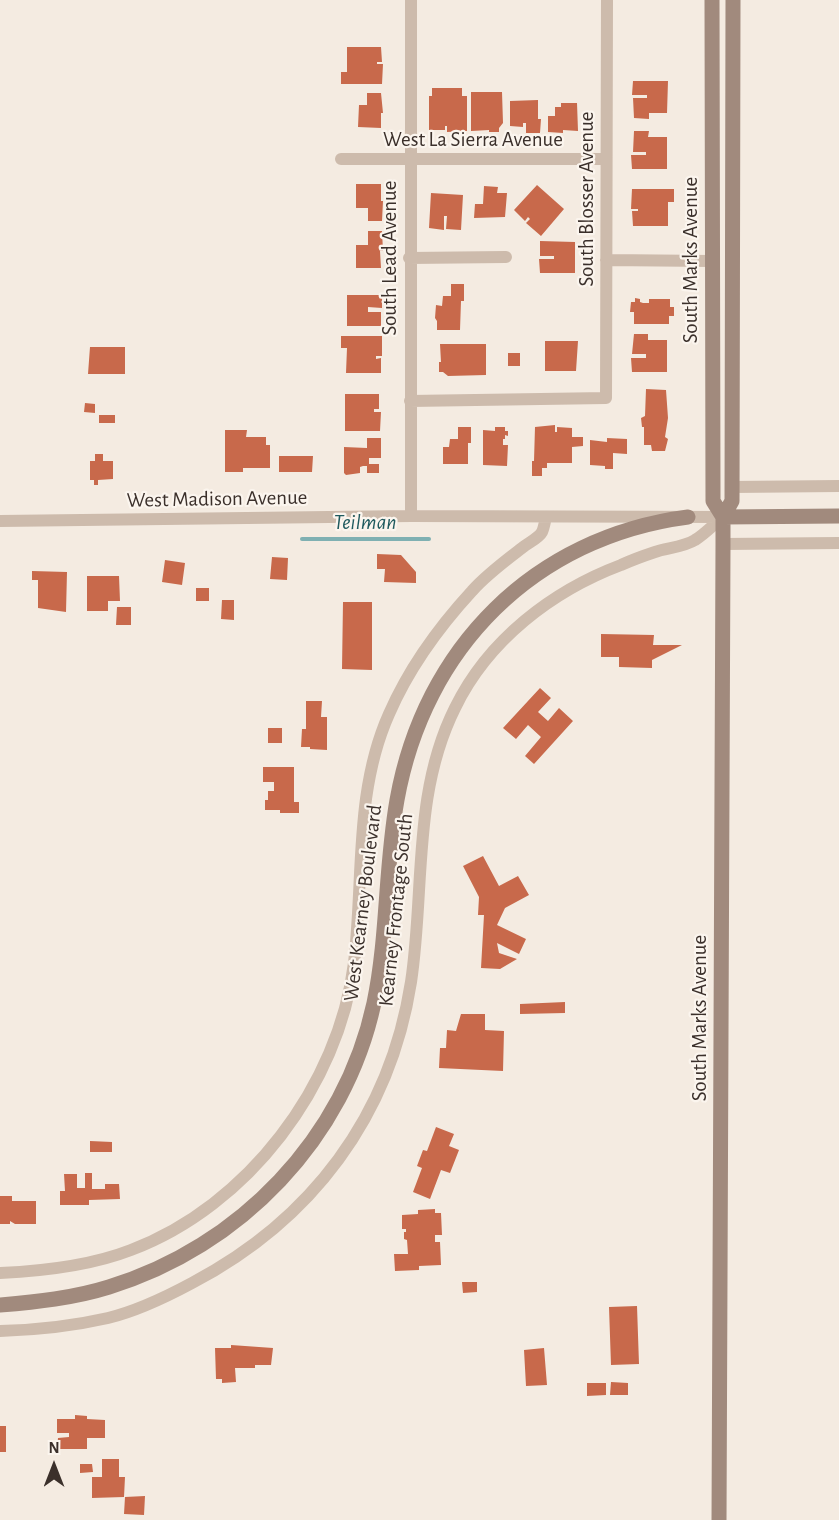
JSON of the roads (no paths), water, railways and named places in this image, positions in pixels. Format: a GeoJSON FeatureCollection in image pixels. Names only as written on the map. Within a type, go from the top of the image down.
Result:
{"type":"FeatureCollection","features":[{"type":"Feature","properties":{"kind":"main road","name":"South Marks Avenue"},"geometry":{"type":"LineString","coordinates":[[712,0],[713,501],[723,517]]}},
{"type":"Feature","properties":{"kind":"main road","name":"South Marks Avenue"},"geometry":{"type":"LineString","coordinates":[[719,1520],[723,517],[732,501],[733,0]]}},
{"type":"Feature","properties":{"kind":"main road"},"geometry":{"type":"LineString","coordinates":[[723,517],[839,516]]}},
{"type":"Feature","properties":{"kind":"main road","name":"West Kearney Boulevard"},"geometry":{"type":"LineString","coordinates":[[0,1305],[90,1292],[164,1266],[196,1249],[233,1224],[255,1206],[293,1167],[330,1115],[362,1047],[374,1005],[382,957],[397,801],[405,764],[427,703],[444,672],[462,645],[497,605],[553,565],[592,543],[629,528],[688,517]]}},
{"type":"Feature","properties":{"kind":"street","name":"South Lead Avenue"},"geometry":{"type":"LineString","coordinates":[[411,0],[409,258],[411,516]]}},
{"type":"Feature","properties":{"kind":"street","name":"South Blosser Avenue"},"geometry":{"type":"LineString","coordinates":[[410,401],[606,398],[607,0]]}},
{"type":"Feature","properties":{"kind":"street","name":"West La Sierra Avenue"},"geometry":{"type":"LineString","coordinates":[[340,159],[606,159]]}},
{"type":"Feature","properties":{"kind":"street"},"geometry":{"type":"LineString","coordinates":[[409,258],[506,257]]}},
{"type":"Feature","properties":{"kind":"street"},"geometry":{"type":"LineString","coordinates":[[606,260],[711,261]]}},
{"type":"Feature","properties":{"kind":"street"},"geometry":{"type":"LineString","coordinates":[[732,487],[839,486]]}},
{"type":"Feature","properties":{"kind":"street","name":"West Madison Avenue"},"geometry":{"type":"LineString","coordinates":[[0,521],[411,516],[723,517]]}},
{"type":"Feature","properties":{"kind":"street","name":"Kearney Frontage South"},"geometry":{"type":"LineString","coordinates":[[0,1273],[38,1271],[81,1264],[131,1250],[160,1237],[185,1223],[231,1189],[279,1141],[316,1083],[337,1033],[349,996],[361,884],[364,806],[369,773],[379,736],[411,669],[453,612],[474,588],[542,533],[546,517]]}},
{"type":"Feature","properties":{"kind":"street","name":"Kearney Frontage South"},"geometry":{"type":"LineString","coordinates":[[0,1331],[67,1325],[112,1317],[166,1297],[220,1268],[258,1242],[301,1205],[336,1165],[354,1139],[378,1094],[394,1056],[411,979],[428,792],[435,757],[455,707],[489,657],[509,634],[546,604],[598,573],[653,552],[694,541],[723,517]]}},
{"type":"Feature","properties":{"kind":"street"},"geometry":{"type":"LineString","coordinates":[[723,544],[839,543]]}},
{"type":"Feature","properties":{"kind":"waterway","name":"Teilman"},"geometry":{"type":"LineString","coordinates":[[302,539],[429,539]]}}]}
